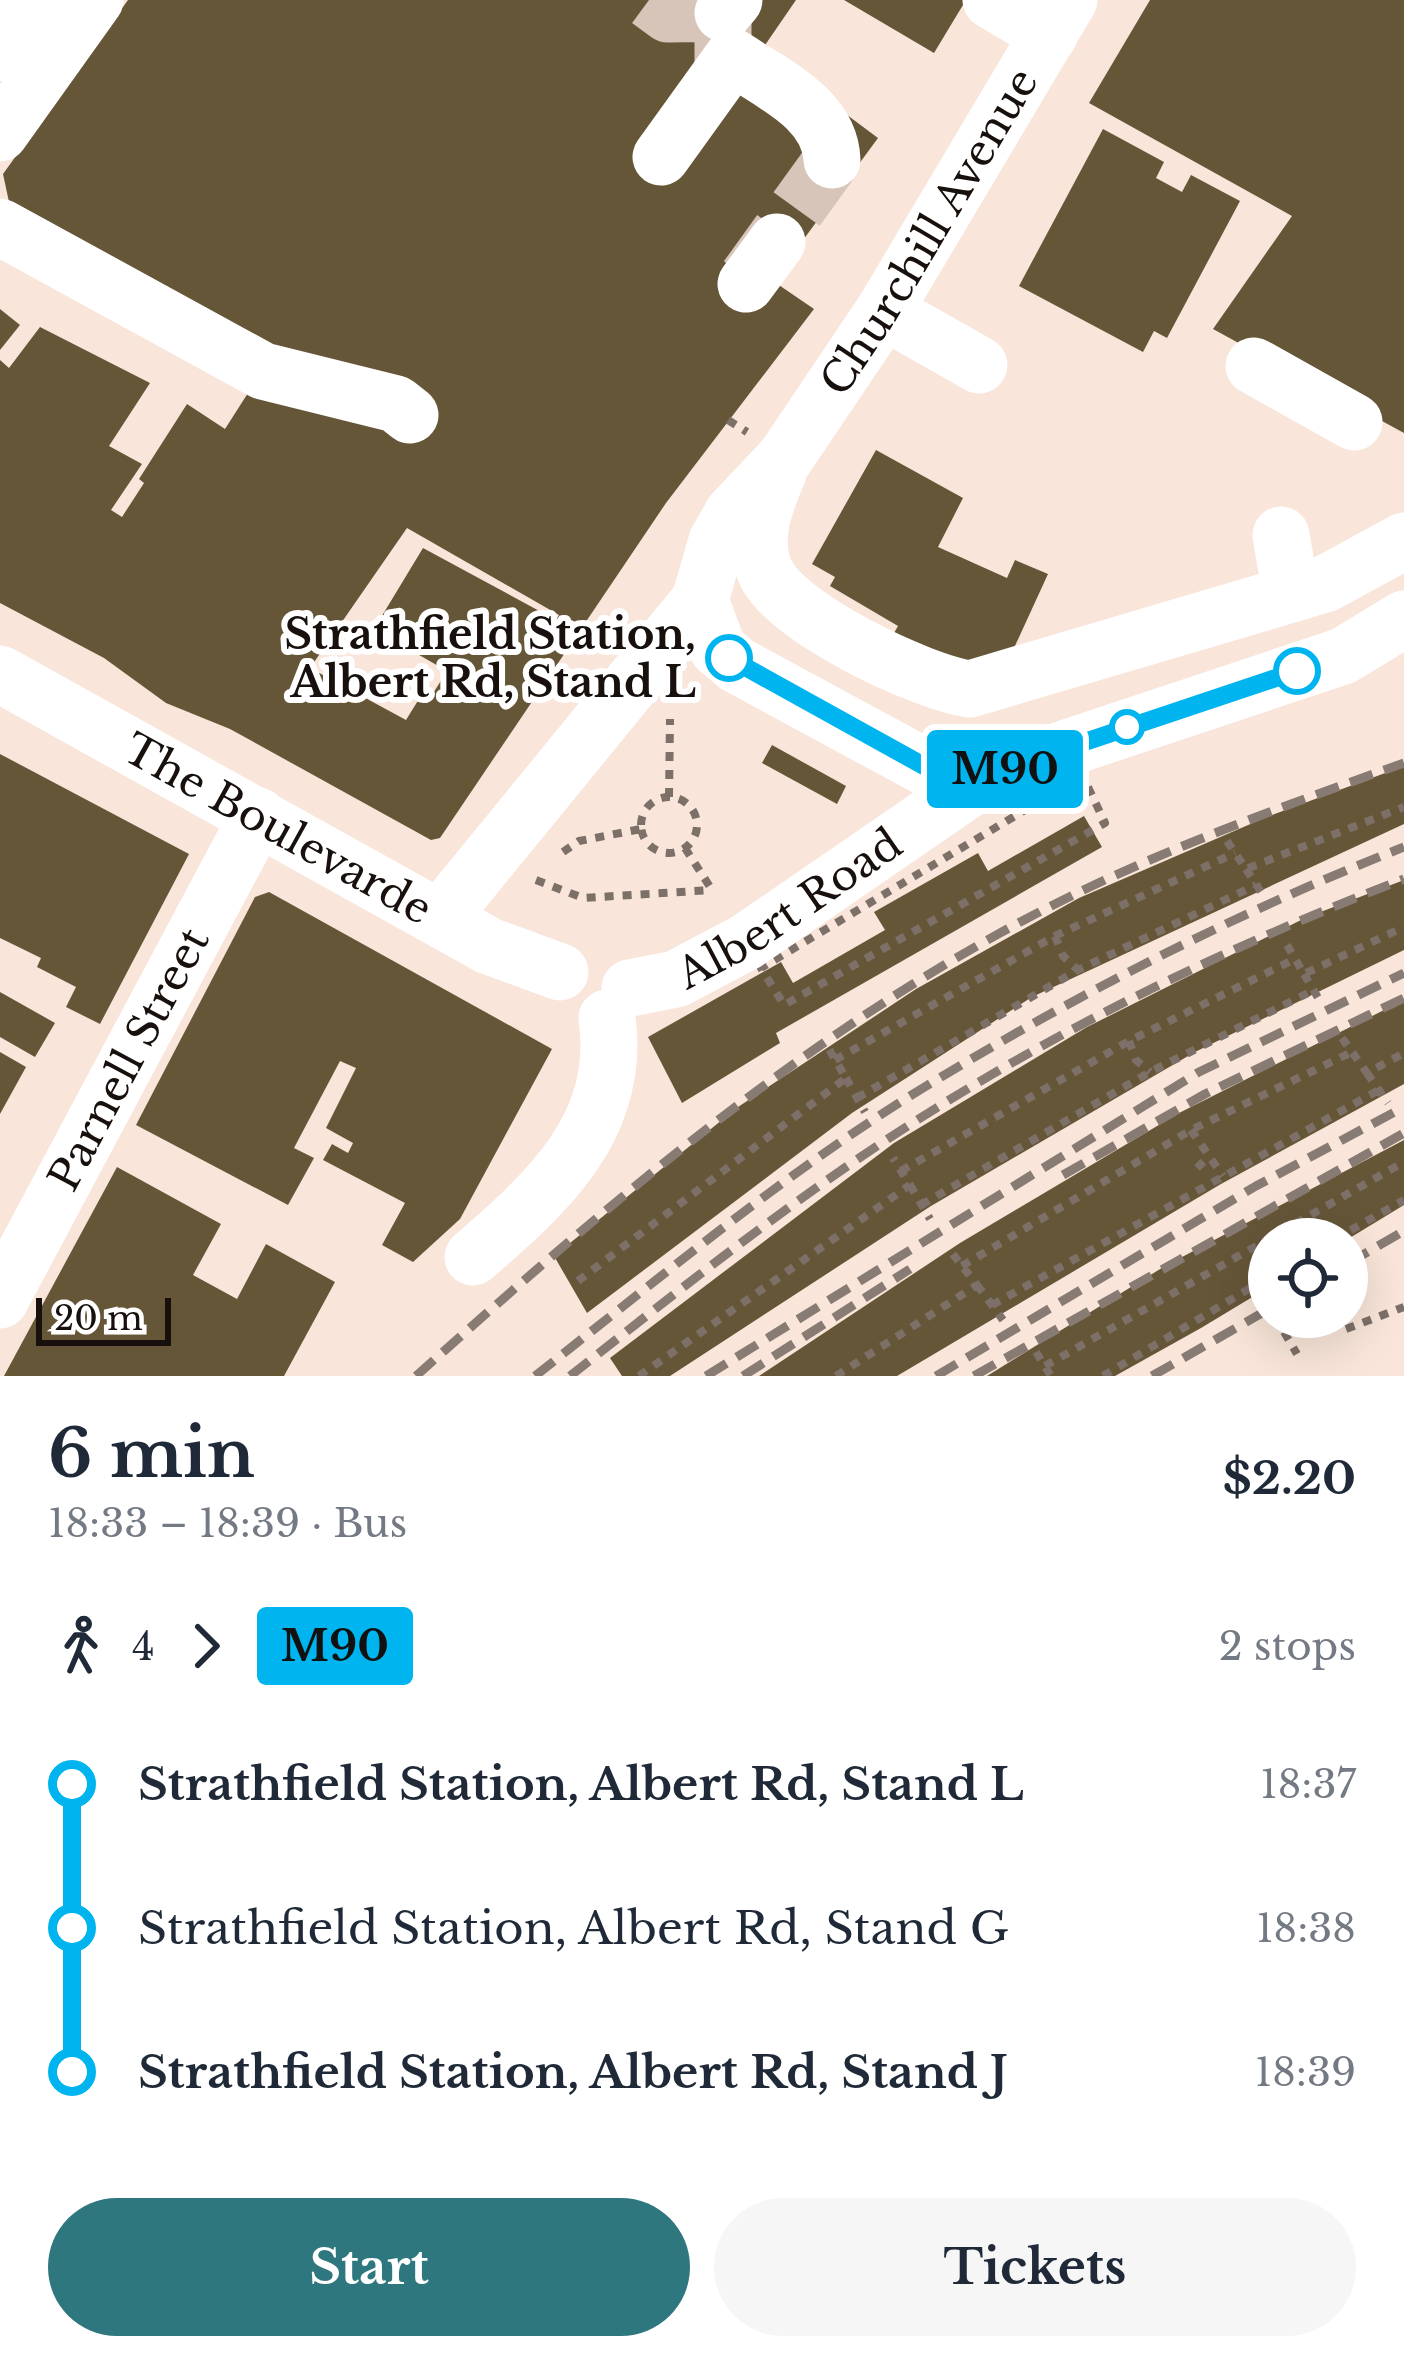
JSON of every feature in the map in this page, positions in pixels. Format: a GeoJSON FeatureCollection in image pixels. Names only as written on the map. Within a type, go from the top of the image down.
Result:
{"type":"FeatureCollection","features":[{"type":"Feature","properties":{"kind":"main road"},"geometry":{"type":"LineString","coordinates":[[0,48],[34,0]]}},
{"type":"Feature","properties":{"kind":"street"},"geometry":{"type":"LineString","coordinates":[[0,134],[95,0]]}},
{"type":"Feature","properties":{"kind":"street"},"geometry":{"type":"LineString","coordinates":[[992,0],[1059,17]]}},
{"type":"Feature","properties":{"kind":"street","name":"Churchill Avenue"},"geometry":{"type":"LineString","coordinates":[[784,458],[884,311],[1059,17]]}},
{"type":"Feature","properties":{"kind":"street"},"geometry":{"type":"LineString","coordinates":[[661,158],[730,23],[819,118],[831,138],[832,160]]}},
{"type":"Feature","properties":{"kind":"street"},"geometry":{"type":"LineString","coordinates":[[0,227],[263,370],[396,404],[410,415]]}},
{"type":"Feature","properties":{"kind":"street"},"geometry":{"type":"LineString","coordinates":[[884,311],[979,365]]}},
{"type":"Feature","properties":{"kind":"street"},"geometry":{"type":"LineString","coordinates":[[1254,366],[1354,422]]}},
{"type":"Feature","properties":{"kind":"street"},"geometry":{"type":"LineString","coordinates":[[441,917],[700,600],[717,541],[734,513],[784,458]]}},
{"type":"Feature","properties":{"kind":"street"},"geometry":{"type":"LineString","coordinates":[[784,458],[760,524],[765,573],[784,598],[919,677],[970,689],[1291,594],[1361,568],[1404,541]]}},
{"type":"Feature","properties":{"kind":"street"},"geometry":{"type":"LineString","coordinates":[[1281,535],[1291,594]]}},
{"type":"Feature","properties":{"kind":"street"},"geometry":{"type":"LineString","coordinates":[[700,600],[705,626],[718,650],[750,673],[942,776],[992,773],[970,689]]}},
{"type":"Feature","properties":{"kind":"street","name":"Albert Road"},"geometry":{"type":"LineString","coordinates":[[619,1003],[746,942],[992,773],[1343,656],[1404,619]]}},
{"type":"Feature","properties":{"kind":"street","name":"The Boulevarde"},"geometry":{"type":"LineString","coordinates":[[0,674],[502,952],[560,972],[565,1006],[584,1019],[619,1003]]}},
{"type":"Feature","properties":{"kind":"street","name":"Parnell Street"},"geometry":{"type":"LineString","coordinates":[[0,1300],[258,816]]}},
{"type":"Feature","properties":{"kind":"street"},"geometry":{"type":"LineString","coordinates":[[472,1257],[533,1205],[585,1142],[599,1114],[611,1066],[619,1003]]}},
{"type":"Feature","properties":{"kind":"path"},"geometry":{"type":"LineString","coordinates":[[669,797],[670,705]]}},
{"type":"Feature","properties":{"kind":"path"},"geometry":{"type":"LineString","coordinates":[[761,968],[784,1005],[1105,823],[1088,787]]}},
{"type":"Feature","properties":{"kind":"path"},"geometry":{"type":"LineString","coordinates":[[669,797],[686,803],[696,819],[694,838],[686,848],[656,850],[641,829],[645,811],[669,797]]}},
{"type":"Feature","properties":{"kind":"path"},"geometry":{"type":"LineString","coordinates":[[1246,869],[1404,807]]}},
{"type":"Feature","properties":{"kind":"path"},"geometry":{"type":"LineString","coordinates":[[641,829],[579,841],[529,876],[583,898],[712,890]]}},
{"type":"Feature","properties":{"kind":"path"},"geometry":{"type":"LineString","coordinates":[[1227,841],[1263,895]]}},
{"type":"Feature","properties":{"kind":"path"},"geometry":{"type":"LineString","coordinates":[[686,848],[724,908]]}},
{"type":"Feature","properties":{"kind":"path"},"geometry":{"type":"LineString","coordinates":[[835,1060],[1055,936],[1235,853]]}},
{"type":"Feature","properties":{"kind":"path"},"geometry":{"type":"LineString","coordinates":[[857,1098],[1078,970],[1256,885]]}},
{"type":"Feature","properties":{"kind":"path"},"geometry":{"type":"LineString","coordinates":[[1304,974],[1404,927]]}},
{"type":"Feature","properties":{"kind":"path"},"geometry":{"type":"LineString","coordinates":[[1055,936],[1064,956],[1078,970]]}},
{"type":"Feature","properties":{"kind":"path"},"geometry":{"type":"LineString","coordinates":[[1286,945],[1320,1001]]}},
{"type":"Feature","properties":{"kind":"path"},"geometry":{"type":"LineString","coordinates":[[1054,963],[1064,956]]}},
{"type":"Feature","properties":{"kind":"path"},"geometry":{"type":"LineString","coordinates":[[901,1171],[1129,1041],[1295,959]]}},
{"type":"Feature","properties":{"kind":"path"},"geometry":{"type":"LineString","coordinates":[[921,1205],[1150,1072],[1313,990]]}},
{"type":"Feature","properties":{"kind":"path"},"geometry":{"type":"LineString","coordinates":[[1342,1038],[1388,1103]]}},
{"type":"Feature","properties":{"kind":"path"},"geometry":{"type":"LineString","coordinates":[[1129,1041],[1136,1060],[1150,1072]]}},
{"type":"Feature","properties":{"kind":"path"},"geometry":{"type":"LineString","coordinates":[[827,1046],[865,1112]]}},
{"type":"Feature","properties":{"kind":"path"},"geometry":{"type":"LineString","coordinates":[[962,1266],[1191,1130],[1352,1052]]}},
{"type":"Feature","properties":{"kind":"path"},"geometry":{"type":"LineString","coordinates":[[1367,1072],[1404,1053]]}},
{"type":"Feature","properties":{"kind":"path"},"geometry":{"type":"LineString","coordinates":[[1126,1066],[1136,1060]]}},
{"type":"Feature","properties":{"kind":"path"},"geometry":{"type":"LineString","coordinates":[[578,1281],[846,1078]]}},
{"type":"Feature","properties":{"kind":"path"},"geometry":{"type":"LineString","coordinates":[[992,1305],[1379,1090]]}},
{"type":"Feature","properties":{"kind":"path"},"geometry":{"type":"LineString","coordinates":[[1191,1130],[1206,1159],[1223,1176]]}},
{"type":"Feature","properties":{"kind":"path"},"geometry":{"type":"LineString","coordinates":[[893,1157],[930,1219]]}},
{"type":"Feature","properties":{"kind":"path"},"geometry":{"type":"LineString","coordinates":[[1197,1168],[1206,1159]]}},
{"type":"Feature","properties":{"kind":"path"},"geometry":{"type":"LineString","coordinates":[[1308,1218],[1404,1162]]}},
{"type":"Feature","properties":{"kind":"path"},"geometry":{"type":"LineString","coordinates":[[639,1376],[910,1185]]}},
{"type":"Feature","properties":{"kind":"path"},"geometry":{"type":"LineString","coordinates":[[1368,1220],[1404,1200]]}},
{"type":"Feature","properties":{"kind":"path"},"geometry":{"type":"LineString","coordinates":[[1045,1366],[1248,1252]]}},
{"type":"Feature","properties":{"kind":"path"},"geometry":{"type":"LineString","coordinates":[[952,1253],[1003,1320]]}},
{"type":"Feature","properties":{"kind":"path"},"geometry":{"type":"LineString","coordinates":[[836,1376],[977,1285]]}},
{"type":"Feature","properties":{"kind":"path"},"geometry":{"type":"LineString","coordinates":[[1103,1376],[1248,1290]]}},
{"type":"Feature","properties":{"kind":"path"},"geometry":{"type":"LineString","coordinates":[[1368,1322],[1404,1307]]}},
{"type":"Feature","properties":{"kind":"path"},"geometry":{"type":"LineString","coordinates":[[1288,1338],[1297,1354]]}},
{"type":"Feature","properties":{"kind":"path"},"geometry":{"type":"LineString","coordinates":[[1036,1352],[1051,1376]]}},
{"type":"Feature","properties":{"kind":"building"},"geometry":{"type":"Polygon","coordinates":[[[128,0],[796,0],[761,51],[878,138],[773,281],[814,309],[666,503],[440,838],[431,840],[230,729],[166,703],[104,658],[0,603],[0,360],[9,368],[40,327],[150,383],[109,446],[142,464],[111,510],[122,517],[144,483],[139,479],[187,404],[225,429],[269,360],[12,216],[3,174],[128,0]],[[407,528],[310,668],[406,720],[419,699],[427,703],[447,671],[374,629],[423,548],[556,620],[559,615],[407,528]]]}},
{"type":"Feature","properties":{"kind":"building"},"geometry":{"type":"Polygon","coordinates":[[[844,0],[966,0],[934,53],[844,0]]]}},
{"type":"Feature","properties":{"kind":"building"},"geometry":{"type":"Polygon","coordinates":[[[1150,0],[1404,0],[1404,433],[1213,329],[1292,216],[1089,103],[1150,0]]]}},
{"type":"Feature","properties":{"kind":"building"},"geometry":{"type":"Polygon","coordinates":[[[1103,129],[1164,162],[1156,178],[1182,192],[1191,175],[1240,201],[1167,338],[1154,331],[1143,352],[1019,286],[1103,129]]]}},
{"type":"Feature","properties":{"kind":"building"},"geometry":{"type":"Polygon","coordinates":[[[0,309],[20,325],[0,350],[0,309]]]}},
{"type":"Feature","properties":{"kind":"building"},"geometry":{"type":"Polygon","coordinates":[[[876,450],[963,498],[938,547],[1007,578],[1015,560],[1048,574],[1014,648],[958,663],[894,633],[898,626],[830,586],[835,577],[812,564],[876,450]]]}},
{"type":"Feature","properties":{"kind":"building"},"geometry":{"type":"Polygon","coordinates":[[[772,745],[846,786],[837,804],[762,763],[772,745]]]}},
{"type":"Feature","properties":{"kind":"building"},"geometry":{"type":"Polygon","coordinates":[[[0,754],[189,854],[100,1024],[66,1007],[76,987],[37,967],[41,958],[0,938],[0,754]]]}},
{"type":"Feature","properties":{"kind":"building"},"geometry":{"type":"Polygon","coordinates":[[[1404,766],[1404,824],[1032,997],[852,1113],[587,1313],[554,1256],[738,1107],[916,989],[1079,898],[1269,816],[1404,766]]]}},
{"type":"Feature","properties":{"kind":"building"},"geometry":{"type":"Polygon","coordinates":[[[1084,816],[1102,847],[776,1033],[780,1043],[682,1103],[648,1037],[781,962],[793,983],[885,930],[874,912],[978,853],[988,871],[1084,816]]]}},
{"type":"Feature","properties":{"kind":"building"},"geometry":{"type":"Polygon","coordinates":[[[1404,880],[1404,950],[1195,1052],[931,1206],[670,1376],[622,1376],[610,1358],[894,1143],[1087,1027],[1305,918],[1404,880]]]}},
{"type":"Feature","properties":{"kind":"building"},"geometry":{"type":"Polygon","coordinates":[[[269,892],[552,1049],[460,1219],[413,1262],[382,1245],[405,1203],[323,1160],[332,1144],[348,1153],[353,1143],[326,1128],[356,1068],[340,1061],[294,1148],[314,1158],[288,1205],[136,1125],[255,897],[269,892]]]}},
{"type":"Feature","properties":{"kind":"building"},"geometry":{"type":"Polygon","coordinates":[[[0,992],[55,1023],[35,1057],[0,1037],[0,992]]]}},
{"type":"Feature","properties":{"kind":"building"},"geometry":{"type":"Polygon","coordinates":[[[1404,1000],[1404,1084],[1221,1184],[897,1376],[759,1376],[960,1243],[1179,1113],[1404,1000]]]}},
{"type":"Feature","properties":{"kind":"building"},"geometry":{"type":"Polygon","coordinates":[[[0,1052],[26,1067],[0,1114],[0,1052]]]}},
{"type":"Feature","properties":{"kind":"building"},"geometry":{"type":"Polygon","coordinates":[[[1404,1140],[1404,1205],[1368,1227],[1368,1218],[1256,1218],[1404,1140]]]}},
{"type":"Feature","properties":{"kind":"building"},"geometry":{"type":"Polygon","coordinates":[[[117,1167],[221,1224],[193,1275],[237,1299],[266,1244],[335,1282],[284,1376],[4,1376],[117,1167]]]}},
{"type":"Feature","properties":{"kind":"building"},"geometry":{"type":"Polygon","coordinates":[[[1248,1222],[1248,1300],[1201,1328],[1115,1376],[987,1376],[1165,1266],[1248,1222]]]}},
{"type":"Feature","properties":{"kind":"tunnel"},"geometry":{"type":"LineString","coordinates":[[649,0],[668,14],[723,13],[723,63]]}},
{"type":"Feature","properties":{"kind":"tunnel"},"geometry":{"type":"LineString","coordinates":[[747,278],[832,160]]}},
{"type":"Feature","properties":{"kind":"railway"},"geometry":{"type":"LineString","coordinates":[[416,1376],[707,1129],[862,1017],[942,966],[1118,874],[1404,763]]}},
{"type":"Feature","properties":{"kind":"railway"},"geometry":{"type":"LineString","coordinates":[[535,1376],[773,1190],[923,1088],[1158,957],[1404,847]]}},
{"type":"Feature","properties":{"kind":"railway"},"geometry":{"type":"LineString","coordinates":[[570,1376],[792,1206],[986,1078],[1161,984],[1404,879]]}},
{"type":"Feature","properties":{"kind":"railway"},"geometry":{"type":"LineString","coordinates":[[706,1376],[1199,1072],[1404,973]]}},
{"type":"Feature","properties":{"kind":"railway"},"geometry":{"type":"LineString","coordinates":[[1063,1175],[1205,1094],[1404,998]]}},
{"type":"Feature","properties":{"kind":"railway"},"geometry":{"type":"LineString","coordinates":[[936,1376],[1256,1186],[1404,1107]]}},
{"type":"Feature","properties":{"kind":"railway"},"geometry":{"type":"LineString","coordinates":[[974,1376],[1404,1133]]}},
{"type":"Feature","properties":{"kind":"railway"},"geometry":{"type":"LineString","coordinates":[[1368,1252],[1404,1231]]}},
{"type":"Feature","properties":{"kind":"railway"},"geometry":{"type":"LineString","coordinates":[[743,1376],[910,1269]]}},
{"type":"Feature","properties":{"kind":"railway"},"geometry":{"type":"LineString","coordinates":[[1152,1376],[1248,1321]]}},
{"type":"Feature","properties":{"kind":"bus line","name":"M90"},"geometry":{"type":"LineString","coordinates":[[729,658],[913,762],[957,778],[992,773],[1297,671]]}},
{"type":"Feature","properties":{"kind":"place","name":"Strathfield Station, Albert Rd, Stand L"},"geometry":{"type":"Point","coordinates":[729,658]}}]}
